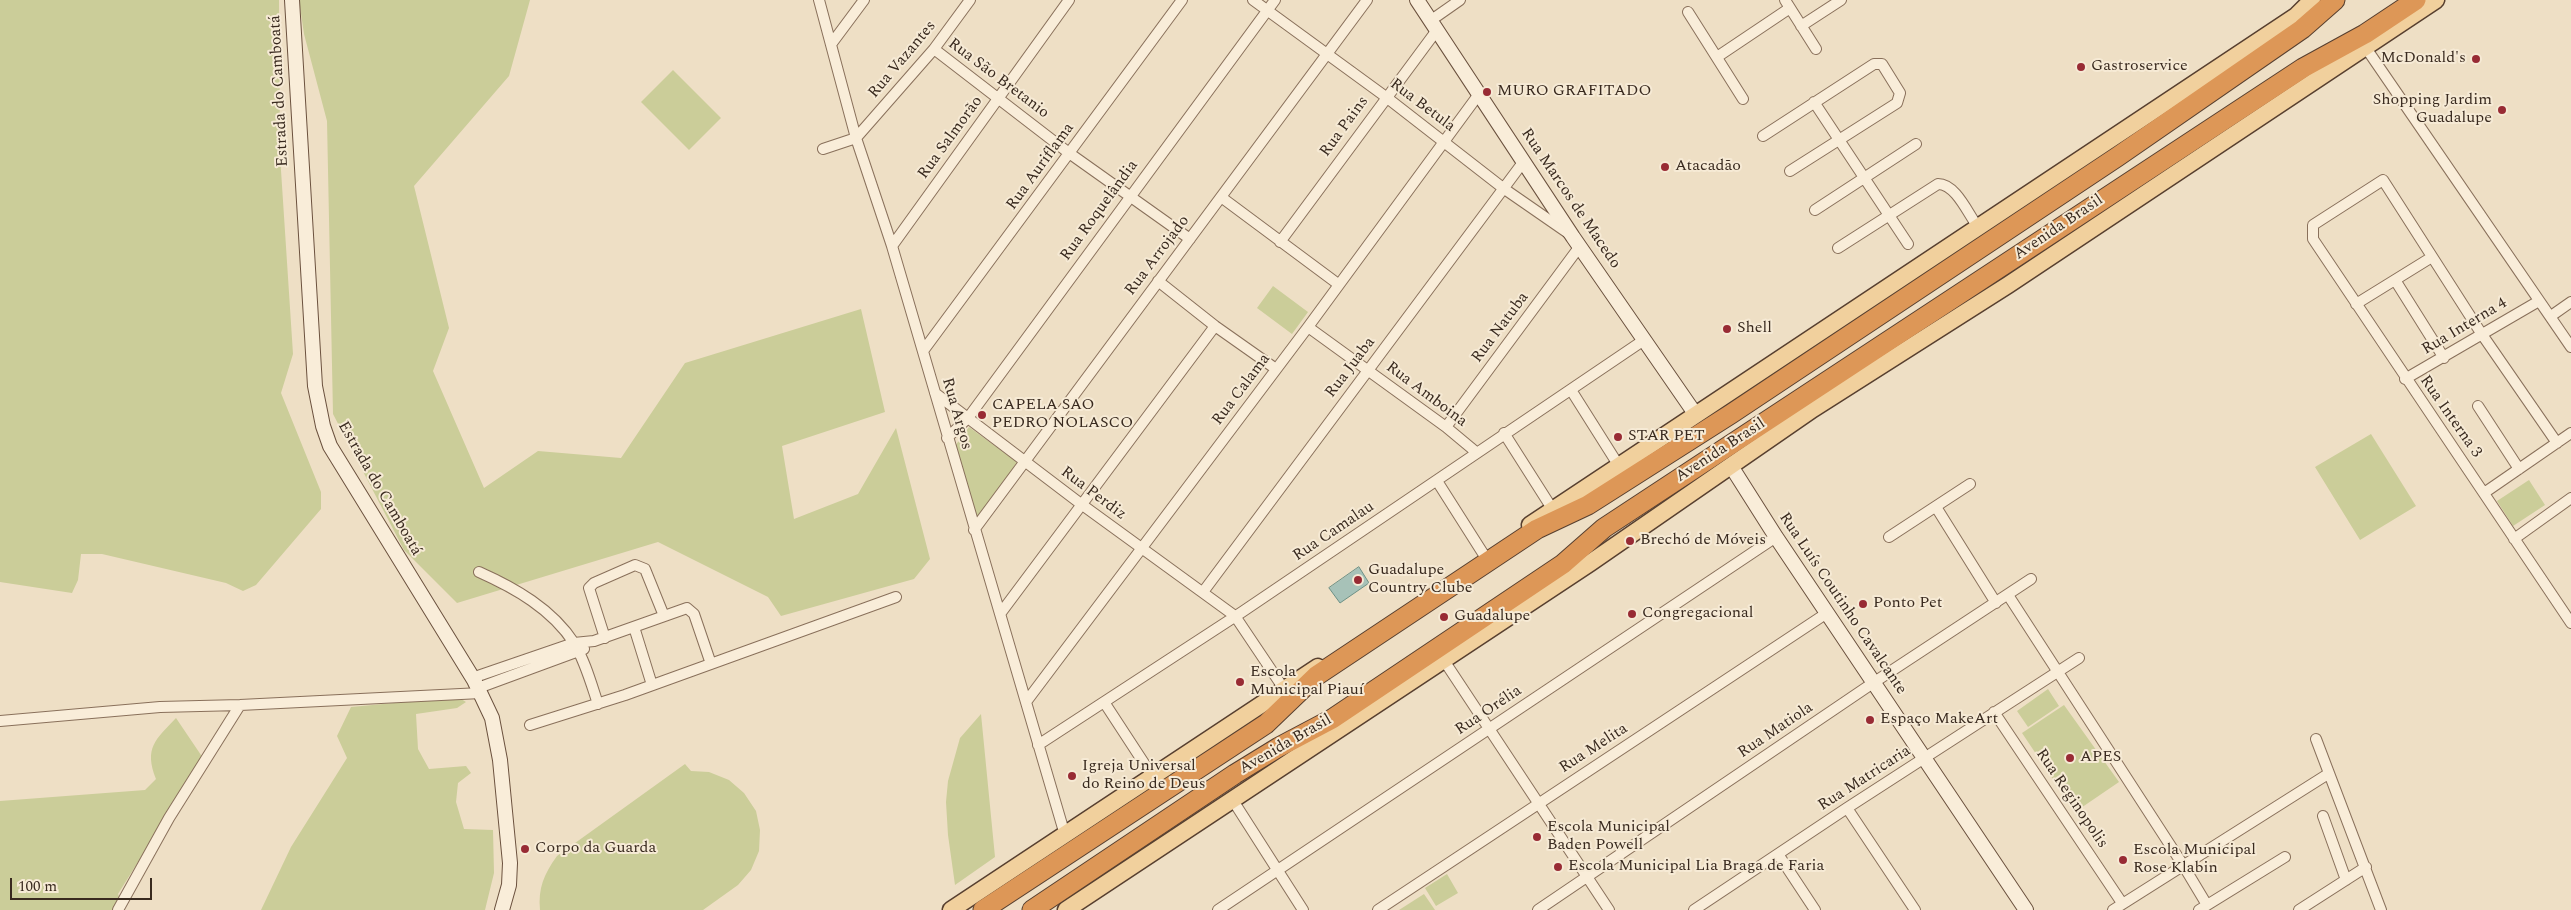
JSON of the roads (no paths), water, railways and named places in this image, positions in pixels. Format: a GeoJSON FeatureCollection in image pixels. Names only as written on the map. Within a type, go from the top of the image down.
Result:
{"type":"FeatureCollection","features":[{"type":"Feature","properties":{"kind":"highway","name":"Avenida Brasil"},"geometry":{"type":"LineString","coordinates":[[984,910],[1266,724],[1316,676],[1537,529],[1588,505],[1731,414],[2117,157],[2302,29],[2335,0]]}},
{"type":"Feature","properties":{"kind":"highway","name":"Avenida Brasil"},"geometry":{"type":"LineString","coordinates":[[1032,910],[1235,774],[1279,747],[1332,720],[1563,564],[1604,528],[2303,68],[2365,34],[2416,0]]}},
{"type":"Feature","properties":{"kind":"highway"},"geometry":{"type":"LineString","coordinates":[[972,910],[1025,882]]}},
{"type":"Feature","properties":{"kind":"main road","name":"Estrada do Camboatá"},"geometry":{"type":"LineString","coordinates":[[292,0],[315,386],[323,426],[338,459],[477,687],[492,718],[500,760],[510,863],[509,885],[502,910]]}},
{"type":"Feature","properties":{"kind":"main road","name":"Rua Marcos de Macedo"},"geometry":{"type":"LineString","coordinates":[[1417,0],[1577,242],[1696,416]]}},
{"type":"Feature","properties":{"kind":"main road"},"geometry":{"type":"LineString","coordinates":[[951,910],[1978,227],[2084,159],[2296,16],[2312,0]]}},
{"type":"Feature","properties":{"kind":"main road","name":"Avenida Brasil"},"geometry":{"type":"LineString","coordinates":[[1066,910],[1443,659],[1590,564],[1813,409],[2008,285],[2436,0]]}},
{"type":"Feature","properties":{"kind":"main road","name":"Rua Luís Coutinho Cavalcante"},"geometry":{"type":"LineString","coordinates":[[1732,466],[1776,537],[2026,910]]}},
{"type":"Feature","properties":{"kind":"street","name":"Rua Argos"},"geometry":{"type":"LineString","coordinates":[[819,0],[856,138],[892,246],[1065,835]]}},
{"type":"Feature","properties":{"kind":"street"},"geometry":{"type":"LineString","coordinates":[[832,43],[864,0]]}},
{"type":"Feature","properties":{"kind":"street","name":"Rua Vazantes"},"geometry":{"type":"LineString","coordinates":[[856,138],[934,49],[970,0]]}},
{"type":"Feature","properties":{"kind":"street","name":"Rua Salmorão"},"geometry":{"type":"LineString","coordinates":[[892,246],[1069,0]]}},
{"type":"Feature","properties":{"kind":"street","name":"Rua Auriflama"},"geometry":{"type":"LineString","coordinates":[[923,351],[1182,0]]}},
{"type":"Feature","properties":{"kind":"street","name":"Rua Betula"},"geometry":{"type":"LineString","coordinates":[[1253,0],[1386,97],[1503,188],[1577,242]]}},
{"type":"Feature","properties":{"kind":"street","name":"Rua Roquelândia"},"geometry":{"type":"LineString","coordinates":[[947,438],[968,418],[1129,196],[1275,0]]}},
{"type":"Feature","properties":{"kind":"street","name":"Rua Arrojado"},"geometry":{"type":"LineString","coordinates":[[974,530],[1023,460],[1367,0]]}},
{"type":"Feature","properties":{"kind":"street","name":"Rua Pains"},"geometry":{"type":"LineString","coordinates":[[1280,242],[1386,97],[1434,26],[1460,0]]}},
{"type":"Feature","properties":{"kind":"street"},"geometry":{"type":"LineString","coordinates":[[1801,26],[1841,0]]}},
{"type":"Feature","properties":{"kind":"street"},"geometry":{"type":"LineString","coordinates":[[1717,57],[1787,4],[1816,49]]}},
{"type":"Feature","properties":{"kind":"street"},"geometry":{"type":"LineString","coordinates":[[1688,12],[1744,99]]}},
{"type":"Feature","properties":{"kind":"street"},"geometry":{"type":"LineString","coordinates":[[2366,48],[2571,347]]}},
{"type":"Feature","properties":{"kind":"street","name":"Rua São Bretanio"},"geometry":{"type":"LineString","coordinates":[[934,49],[1069,153],[1190,238]]}},
{"type":"Feature","properties":{"kind":"street"},"geometry":{"type":"LineString","coordinates":[[1763,136],[1874,64],[1882,64],[1900,93],[1899,98],[1839,140],[1790,171]]}},
{"type":"Feature","properties":{"kind":"street","name":"Rua Calama"},"geometry":{"type":"LineString","coordinates":[[1026,702],[1308,327],[1443,140],[1479,94]]}},
{"type":"Feature","properties":{"kind":"street"},"geometry":{"type":"LineString","coordinates":[[1814,102],[1908,244]]}},
{"type":"Feature","properties":{"kind":"street"},"geometry":{"type":"LineString","coordinates":[[822,149],[856,138]]}},
{"type":"Feature","properties":{"kind":"street"},"geometry":{"type":"LineString","coordinates":[[1815,210],[1916,144]]}},
{"type":"Feature","properties":{"kind":"street","name":"Rua Juaba"},"geometry":{"type":"LineString","coordinates":[[1202,592],[1524,161]]}},
{"type":"Feature","properties":{"kind":"street","name":"Rua Interna 3"},"geometry":{"type":"LineString","coordinates":[[2432,257],[2383,180],[2313,226],[2313,239],[2405,379],[2571,623]]}},
{"type":"Feature","properties":{"kind":"street"},"geometry":{"type":"LineString","coordinates":[[1838,248],[1938,184],[1943,184],[1952,190],[1978,227]]}},
{"type":"Feature","properties":{"kind":"street"},"geometry":{"type":"LineString","coordinates":[[1221,197],[1338,284]]}},
{"type":"Feature","properties":{"kind":"street","name":"Rua Natuba"},"geometry":{"type":"LineString","coordinates":[[1446,427],[1577,242]]}},
{"type":"Feature","properties":{"kind":"street"},"geometry":{"type":"LineString","coordinates":[[2356,304],[2432,257],[2481,334],[2557,443]]}},
{"type":"Feature","properties":{"kind":"street"},"geometry":{"type":"LineString","coordinates":[[2395,280],[2444,358]]}},
{"type":"Feature","properties":{"kind":"street"},"geometry":{"type":"LineString","coordinates":[[1158,281],[1215,326],[1276,369]]}},
{"type":"Feature","properties":{"kind":"street","name":"Rua Interna 4"},"geometry":{"type":"LineString","coordinates":[[2405,379],[2539,301]]}},
{"type":"Feature","properties":{"kind":"street"},"geometry":{"type":"LineString","coordinates":[[2551,316],[2571,302]]}},
{"type":"Feature","properties":{"kind":"street"},"geometry":{"type":"LineString","coordinates":[[1000,614],[1215,326]]}},
{"type":"Feature","properties":{"kind":"street","name":"Rua Amboina"},"geometry":{"type":"LineString","coordinates":[[1308,327],[1446,427],[1476,452]]}},
{"type":"Feature","properties":{"kind":"street","name":"Rua Camalau"},"geometry":{"type":"LineString","coordinates":[[1038,745],[1235,616],[1644,340]]}},
{"type":"Feature","properties":{"kind":"street"},"geometry":{"type":"LineString","coordinates":[[1571,390],[1619,466]]}},
{"type":"Feature","properties":{"kind":"street","name":"Rua Perdiz"},"geometry":{"type":"LineString","coordinates":[[935,393],[1081,504],[1235,616]]}},
{"type":"Feature","properties":{"kind":"street"},"geometry":{"type":"LineString","coordinates":[[2478,406],[2519,469]]}},
{"type":"Feature","properties":{"kind":"street"},"geometry":{"type":"LineString","coordinates":[[1504,433],[1553,510]]}},
{"type":"Feature","properties":{"kind":"street"},"geometry":{"type":"LineString","coordinates":[[2484,493],[2571,433]]}},
{"type":"Feature","properties":{"kind":"street"},"geometry":{"type":"LineString","coordinates":[[1437,480],[1484,556]]}},
{"type":"Feature","properties":{"kind":"street"},"geometry":{"type":"LineString","coordinates":[[1889,537],[1970,484]]}},
{"type":"Feature","properties":{"kind":"street"},"geometry":{"type":"LineString","coordinates":[[2514,539],[2571,498]]}},
{"type":"Feature","properties":{"kind":"street"},"geometry":{"type":"LineString","coordinates":[[1936,507],[1996,604]]}},
{"type":"Feature","properties":{"kind":"street","name":"Rua Orélia"},"geometry":{"type":"LineString","coordinates":[[1218,910],[1776,537]]}},
{"type":"Feature","properties":{"kind":"street"},"geometry":{"type":"LineString","coordinates":[[605,638],[590,588],[594,583],[636,565],[645,569],[664,616]]}},
{"type":"Feature","properties":{"kind":"street"},"geometry":{"type":"LineString","coordinates":[[479,572],[525,595],[555,621],[576,648],[598,704]]}},
{"type":"Feature","properties":{"kind":"street","name":"Rua Matiola"},"geometry":{"type":"LineString","coordinates":[[1538,910],[1588,878],[1873,683],[1996,604],[2031,579]]}},
{"type":"Feature","properties":{"kind":"street"},"geometry":{"type":"LineString","coordinates":[[2008,595],[2183,864],[2203,908],[2285,857]]}},
{"type":"Feature","properties":{"kind":"street"},"geometry":{"type":"LineString","coordinates":[[530,725],[598,704],[896,597]]}},
{"type":"Feature","properties":{"kind":"street"},"geometry":{"type":"LineString","coordinates":[[0,721],[160,707],[240,706],[477,687],[524,666],[687,608],[692,610],[711,664]]}},
{"type":"Feature","properties":{"kind":"street","name":"Rua Melita"},"geometry":{"type":"LineString","coordinates":[[1378,910],[1827,613]]}},
{"type":"Feature","properties":{"kind":"street"},"geometry":{"type":"LineString","coordinates":[[1235,616],[1284,689]]}},
{"type":"Feature","properties":{"kind":"street"},"geometry":{"type":"LineString","coordinates":[[634,627],[652,685]]}},
{"type":"Feature","properties":{"kind":"street","name":"Rua Matricaria"},"geometry":{"type":"LineString","coordinates":[[1694,910],[1708,906],[1778,854],[2079,658]]}},
{"type":"Feature","properties":{"kind":"street"},"geometry":{"type":"LineString","coordinates":[[1443,659],[1488,730],[1609,910]]}},
{"type":"Feature","properties":{"kind":"street"},"geometry":{"type":"LineString","coordinates":[[1104,702],[1153,777]]}},
{"type":"Feature","properties":{"kind":"street"},"geometry":{"type":"LineString","coordinates":[[118,910],[169,818],[240,706]]}},
{"type":"Feature","properties":{"kind":"street","name":"Rua Reginopolis"},"geometry":{"type":"LineString","coordinates":[[1994,712],[2122,903]]}},
{"type":"Feature","properties":{"kind":"street"},"geometry":{"type":"LineString","coordinates":[[2316,740],[2381,910]]}},
{"type":"Feature","properties":{"kind":"street"},"geometry":{"type":"LineString","coordinates":[[2113,910],[2328,774]]}},
{"type":"Feature","properties":{"kind":"street"},"geometry":{"type":"LineString","coordinates":[[1232,799],[1303,910]]}},
{"type":"Feature","properties":{"kind":"street"},"geometry":{"type":"LineString","coordinates":[[1847,808],[1915,910]]}},
{"type":"Feature","properties":{"kind":"street"},"geometry":{"type":"LineString","coordinates":[[2323,816],[2346,880]]}},
{"type":"Feature","properties":{"kind":"street"},"geometry":{"type":"LineString","coordinates":[[1778,854],[1815,910]]}},
{"type":"Feature","properties":{"kind":"street"},"geometry":{"type":"LineString","coordinates":[[2299,910],[2366,867]]}},
{"type":"Feature","properties":{"kind":"place","name":"McDonald's"},"geometry":{"type":"Point","coordinates":[2476,59]}},
{"type":"Feature","properties":{"kind":"place","name":"Gastroservice"},"geometry":{"type":"Point","coordinates":[2081,67]}},
{"type":"Feature","properties":{"kind":"place","name":"MURO GRAFITADO"},"geometry":{"type":"Point","coordinates":[1487,92]}},
{"type":"Feature","properties":{"kind":"place","name":"Shopping Jardim Guadalupe"},"geometry":{"type":"Point","coordinates":[2502,110]}},
{"type":"Feature","properties":{"kind":"place","name":"Atacadão"},"geometry":{"type":"Point","coordinates":[1665,167]}},
{"type":"Feature","properties":{"kind":"place","name":"Shell"},"geometry":{"type":"Point","coordinates":[1727,329]}},
{"type":"Feature","properties":{"kind":"place","name":"CAPELA SAO PEDRO NOLASCO"},"geometry":{"type":"Point","coordinates":[982,415]}},
{"type":"Feature","properties":{"kind":"place","name":"STAR PET"},"geometry":{"type":"Point","coordinates":[1618,437]}},
{"type":"Feature","properties":{"kind":"place","name":"Brechó de Móveis"},"geometry":{"type":"Point","coordinates":[1630,541]}},
{"type":"Feature","properties":{"kind":"place","name":"Guadalupe Country Clube"},"geometry":{"type":"Point","coordinates":[1358,580]}},
{"type":"Feature","properties":{"kind":"place","name":"Ponto Pet"},"geometry":{"type":"Point","coordinates":[1863,604]}},
{"type":"Feature","properties":{"kind":"place","name":"Congregacional"},"geometry":{"type":"Point","coordinates":[1632,614]}},
{"type":"Feature","properties":{"kind":"place","name":"Guadalupe"},"geometry":{"type":"Point","coordinates":[1444,617]}},
{"type":"Feature","properties":{"kind":"place","name":"Escola Municipal Piauí"},"geometry":{"type":"Point","coordinates":[1240,682]}},
{"type":"Feature","properties":{"kind":"place","name":"Espaço MakeArt"},"geometry":{"type":"Point","coordinates":[1870,720]}},
{"type":"Feature","properties":{"kind":"place","name":"APES"},"geometry":{"type":"Point","coordinates":[2070,758]}},
{"type":"Feature","properties":{"kind":"place","name":"Igreja Universal do Reino de Deus"},"geometry":{"type":"Point","coordinates":[1072,776]}},
{"type":"Feature","properties":{"kind":"place","name":"Escola Municipal Baden Powell"},"geometry":{"type":"Point","coordinates":[1537,837]}},
{"type":"Feature","properties":{"kind":"place","name":"Corpo da Guarda"},"geometry":{"type":"Point","coordinates":[525,849]}},
{"type":"Feature","properties":{"kind":"place","name":"Escola Municipal Rose Klabin"},"geometry":{"type":"Point","coordinates":[2123,860]}},
{"type":"Feature","properties":{"kind":"place","name":"Escola Municipal Lia Braga de Faria"},"geometry":{"type":"Point","coordinates":[1558,867]}}]}
